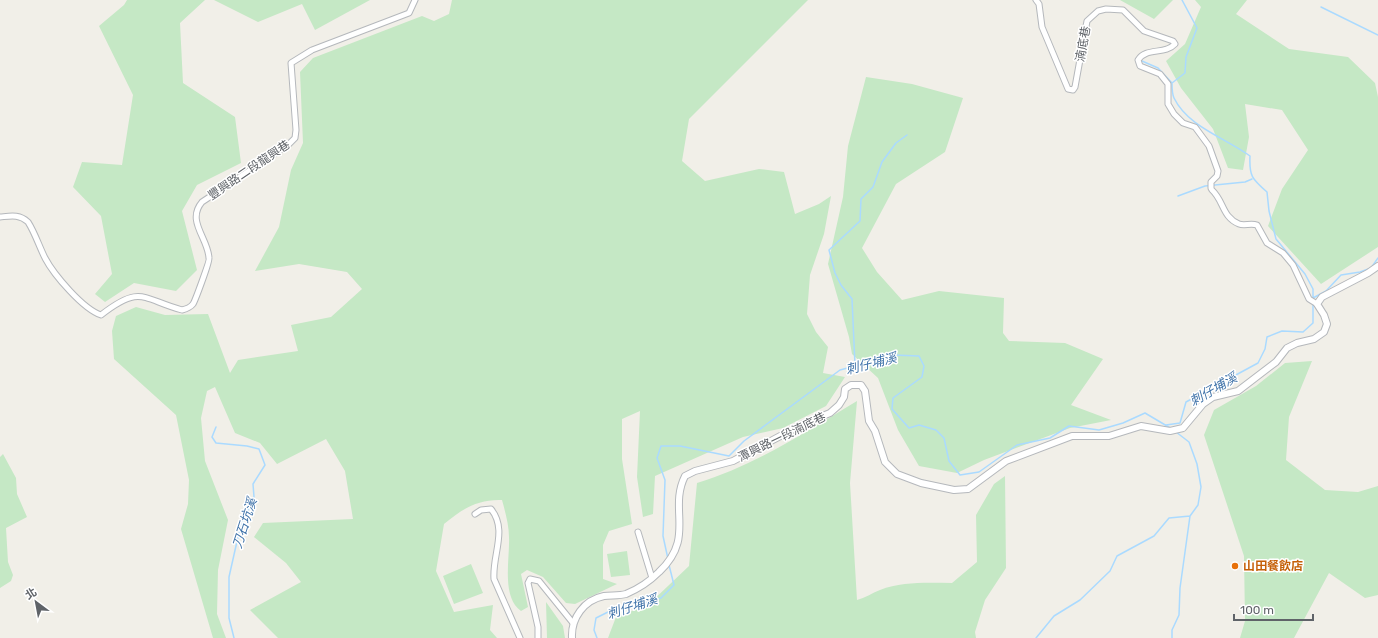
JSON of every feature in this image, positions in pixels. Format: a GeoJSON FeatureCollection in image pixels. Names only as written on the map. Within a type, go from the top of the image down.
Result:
{"type":"FeatureCollection","features":[{"type":"Feature","properties":{"kind":"street","name":"豐興路二段龍興巷"},"geometry":{"type":"LineString","coordinates":[[0,217],[23,217],[28,222],[46,259],[58,275],[90,310],[98,314],[101,315],[126,299],[138,296],[150,297],[182,310],[188,309],[195,301],[210,260],[196,223],[196,213],[198,207],[202,202],[288,145],[295,138],[296,130],[291,63],[312,50],[409,13],[415,0]]}},
{"type":"Feature","properties":{"kind":"street","name":"湳底巷"},"geometry":{"type":"LineString","coordinates":[[1036,0],[1042,27],[1068,89],[1073,90],[1075,87],[1087,21],[1098,11],[1106,9],[1122,10],[1144,32],[1173,41],[1175,44],[1171,48],[1147,52],[1141,55],[1138,60],[1140,66],[1160,74],[1168,84],[1168,104],[1174,114],[1183,123],[1195,127],[1209,146],[1218,171],[1217,176],[1211,182],[1211,189],[1219,197],[1226,214],[1239,224],[1257,225],[1267,243],[1283,253],[1294,265],[1309,299],[1317,304]]}},
{"type":"Feature","properties":{"kind":"street"},"geometry":{"type":"LineString","coordinates":[[1317,304],[1322,298],[1378,266]]}},
{"type":"Feature","properties":{"kind":"street","name":"潭興路一段湳底巷"},"geometry":{"type":"LineString","coordinates":[[573,623],[578,614],[590,603],[603,596],[631,592],[652,578],[670,559],[677,546],[681,533],[680,485],[685,476],[695,471],[733,461],[803,424],[830,413],[839,405],[844,397],[845,389],[851,385],[861,385],[865,391],[869,421],[875,430],[885,462],[897,474],[921,483],[954,490],[968,489],[1006,461],[1072,436],[1109,436],[1141,426],[1170,431],[1183,428],[1203,404],[1213,397],[1238,391],[1276,362],[1287,348],[1298,343],[1314,340],[1324,332],[1327,324],[1324,315],[1317,304]]}},
{"type":"Feature","properties":{"kind":"street"},"geometry":{"type":"LineString","coordinates":[[475,514],[481,510],[491,509],[499,522],[499,544],[493,570],[494,579],[520,638]]}},
{"type":"Feature","properties":{"kind":"street"},"geometry":{"type":"LineString","coordinates":[[638,532],[652,578]]}},
{"type":"Feature","properties":{"kind":"street"},"geometry":{"type":"LineString","coordinates":[[538,638],[538,627],[528,583],[530,579],[539,581],[573,623],[572,638]]}},
{"type":"Feature","properties":{"kind":"green space"},"geometry":{"type":"Polygon","coordinates":[[[127,0],[205,0],[180,23],[183,83],[235,117],[241,163],[197,185],[182,211],[197,270],[176,291],[134,283],[105,302],[95,294],[112,274],[101,216],[73,187],[82,162],[122,165],[133,95],[99,26],[124,5],[127,0]]]}},
{"type":"Feature","properties":{"kind":"green space"},"geometry":{"type":"Polygon","coordinates":[[[214,0],[370,0],[315,30],[302,4],[258,22],[214,0]]]}},
{"type":"Feature","properties":{"kind":"green space"},"geometry":{"type":"Polygon","coordinates":[[[452,0],[808,0],[689,119],[682,161],[705,181],[759,169],[784,172],[795,214],[819,204],[831,196],[824,234],[810,275],[807,314],[816,332],[828,347],[823,373],[845,377],[826,406],[783,428],[743,437],[655,476],[653,514],[643,517],[637,477],[640,411],[622,419],[622,459],[632,524],[609,531],[603,545],[603,579],[617,584],[575,604],[566,603],[543,577],[527,570],[521,574],[528,607],[521,611],[515,605],[511,597],[509,587],[509,532],[502,500],[478,503],[464,510],[444,524],[436,571],[454,612],[493,605],[490,630],[497,638],[278,638],[250,610],[301,582],[286,563],[254,537],[263,523],[353,519],[345,471],[326,439],[277,464],[260,443],[235,433],[215,387],[207,391],[201,418],[205,461],[228,520],[218,570],[217,614],[226,638],[213,638],[181,529],[188,504],[189,480],[176,415],[114,359],[112,331],[116,316],[136,307],[165,315],[208,314],[230,373],[238,360],[298,351],[291,325],[331,317],[362,289],[347,272],[299,264],[255,271],[279,227],[291,170],[303,143],[300,72],[313,58],[422,16],[434,21],[449,14],[452,0]]]}},
{"type":"Feature","properties":{"kind":"green space"},"geometry":{"type":"Polygon","coordinates":[[[1120,0],[1173,0],[1154,19],[1120,0]]]}},
{"type":"Feature","properties":{"kind":"green space"},"geometry":{"type":"Polygon","coordinates":[[[1195,0],[1247,0],[1236,14],[1289,49],[1348,57],[1375,83],[1378,97],[1378,247],[1321,284],[1268,226],[1282,189],[1308,150],[1282,110],[1245,104],[1249,137],[1243,170],[1228,168],[1213,129],[1181,88],[1166,61],[1185,44],[1201,7],[1195,0]]]}},
{"type":"Feature","properties":{"kind":"green space"},"geometry":{"type":"Polygon","coordinates":[[[866,77],[912,84],[963,98],[945,152],[896,184],[862,248],[877,272],[902,300],[939,291],[1004,298],[1003,333],[1009,341],[1065,343],[1103,359],[1071,405],[1111,420],[1070,428],[984,460],[957,473],[919,466],[898,430],[878,378],[852,354],[849,337],[828,264],[843,197],[848,146],[866,77]]]}},
{"type":"Feature","properties":{"kind":"green space"},"geometry":{"type":"Polygon","coordinates":[[[1312,361],[1289,417],[1286,460],[1325,490],[1358,492],[1378,486],[1378,595],[1365,598],[1329,573],[1294,638],[1240,638],[1245,621],[1244,556],[1204,435],[1214,410],[1256,386],[1285,363],[1312,361]]]}},
{"type":"Feature","properties":{"kind":"green space"},"geometry":{"type":"Polygon","coordinates":[[[857,401],[850,483],[857,600],[880,590],[898,585],[916,583],[952,583],[977,562],[976,515],[994,484],[1005,476],[1006,568],[985,600],[975,632],[976,638],[608,638],[616,617],[648,605],[689,566],[697,483],[718,476],[759,458],[857,401]]]}},
{"type":"Feature","properties":{"kind":"green space"},"geometry":{"type":"Polygon","coordinates":[[[3,454],[16,478],[17,494],[27,517],[6,528],[8,562],[13,575],[11,581],[0,588],[0,457],[3,454]]]}},
{"type":"Feature","properties":{"kind":"green space"},"geometry":{"type":"Polygon","coordinates":[[[627,551],[630,575],[611,577],[607,554],[627,551]]]}},
{"type":"Feature","properties":{"kind":"green space"},"geometry":{"type":"Polygon","coordinates":[[[471,564],[483,593],[454,604],[443,576],[471,564]]]}},
{"type":"Feature","properties":{"kind":"green space"},"geometry":{"type":"Polygon","coordinates":[[[546,602],[563,626],[565,638],[547,638],[546,602]]]}},
{"type":"Feature","properties":{"kind":"waterway","name":"刺仔埔溪"},"geometry":{"type":"LineString","coordinates":[[1166,425],[1180,423],[1186,402],[1258,363],[1265,349],[1267,337],[1282,331],[1303,332],[1313,323],[1313,289],[1305,274],[1276,239],[1269,211],[1267,192],[1252,177],[1250,156],[1208,131],[1188,117],[1174,98],[1172,93],[1172,83],[1185,73],[1186,57],[1197,28],[1182,0]]}},
{"type":"Feature","properties":{"kind":"waterway"},"geometry":{"type":"LineString","coordinates":[[1321,7],[1378,35]]}},
{"type":"Feature","properties":{"kind":"waterway"},"geometry":{"type":"LineString","coordinates":[[1142,61],[1158,68],[1172,83]]}},
{"type":"Feature","properties":{"kind":"waterway"},"geometry":{"type":"LineString","coordinates":[[855,365],[852,299],[841,285],[835,273],[829,250],[860,221],[861,199],[873,187],[882,162],[896,143],[907,135]]}},
{"type":"Feature","properties":{"kind":"waterway"},"geometry":{"type":"LineString","coordinates":[[1178,196],[1205,186],[1245,182],[1252,179]]}},
{"type":"Feature","properties":{"kind":"waterway"},"geometry":{"type":"LineString","coordinates":[[1313,298],[1326,291],[1341,275],[1360,272],[1371,268],[1378,258]]}},
{"type":"Feature","properties":{"kind":"waterway","name":"刺仔埔溪"},"geometry":{"type":"LineString","coordinates":[[668,559],[663,536],[665,480],[657,458],[661,446],[680,446],[729,456],[744,441],[840,370],[855,366],[875,364],[893,355],[919,356],[924,366],[922,377],[893,398],[892,409],[909,428],[919,425],[936,430],[944,438],[949,461],[960,475],[979,472],[1017,445],[1050,438],[1069,426],[1099,430],[1123,423],[1145,413],[1172,429]]}},
{"type":"Feature","properties":{"kind":"waterway","name":"刀石坑溪"},"geometry":{"type":"LineString","coordinates":[[216,427],[212,437],[216,443],[247,446],[259,449],[265,465],[253,484],[254,497],[240,528],[229,577],[229,618],[234,638]]}},
{"type":"Feature","properties":{"kind":"waterway"},"geometry":{"type":"LineString","coordinates":[[1172,638],[1172,630],[1179,615],[1180,588],[1190,516],[1198,505],[1201,487],[1197,464],[1189,442],[1176,432]]}},
{"type":"Feature","properties":{"kind":"waterway"},"geometry":{"type":"LineString","coordinates":[[1036,638],[1054,616],[1080,600],[1110,571],[1117,556],[1154,536],[1169,518],[1190,516]]}},
{"type":"Feature","properties":{"kind":"waterway","name":"刺仔埔溪"},"geometry":{"type":"LineString","coordinates":[[597,638],[594,630],[596,618],[616,608],[637,605],[661,598],[674,585],[669,565]]}},
{"type":"Feature","properties":{"kind":"place","name":"山田餐飲店"},"geometry":{"type":"Point","coordinates":[1235,566]}}]}
